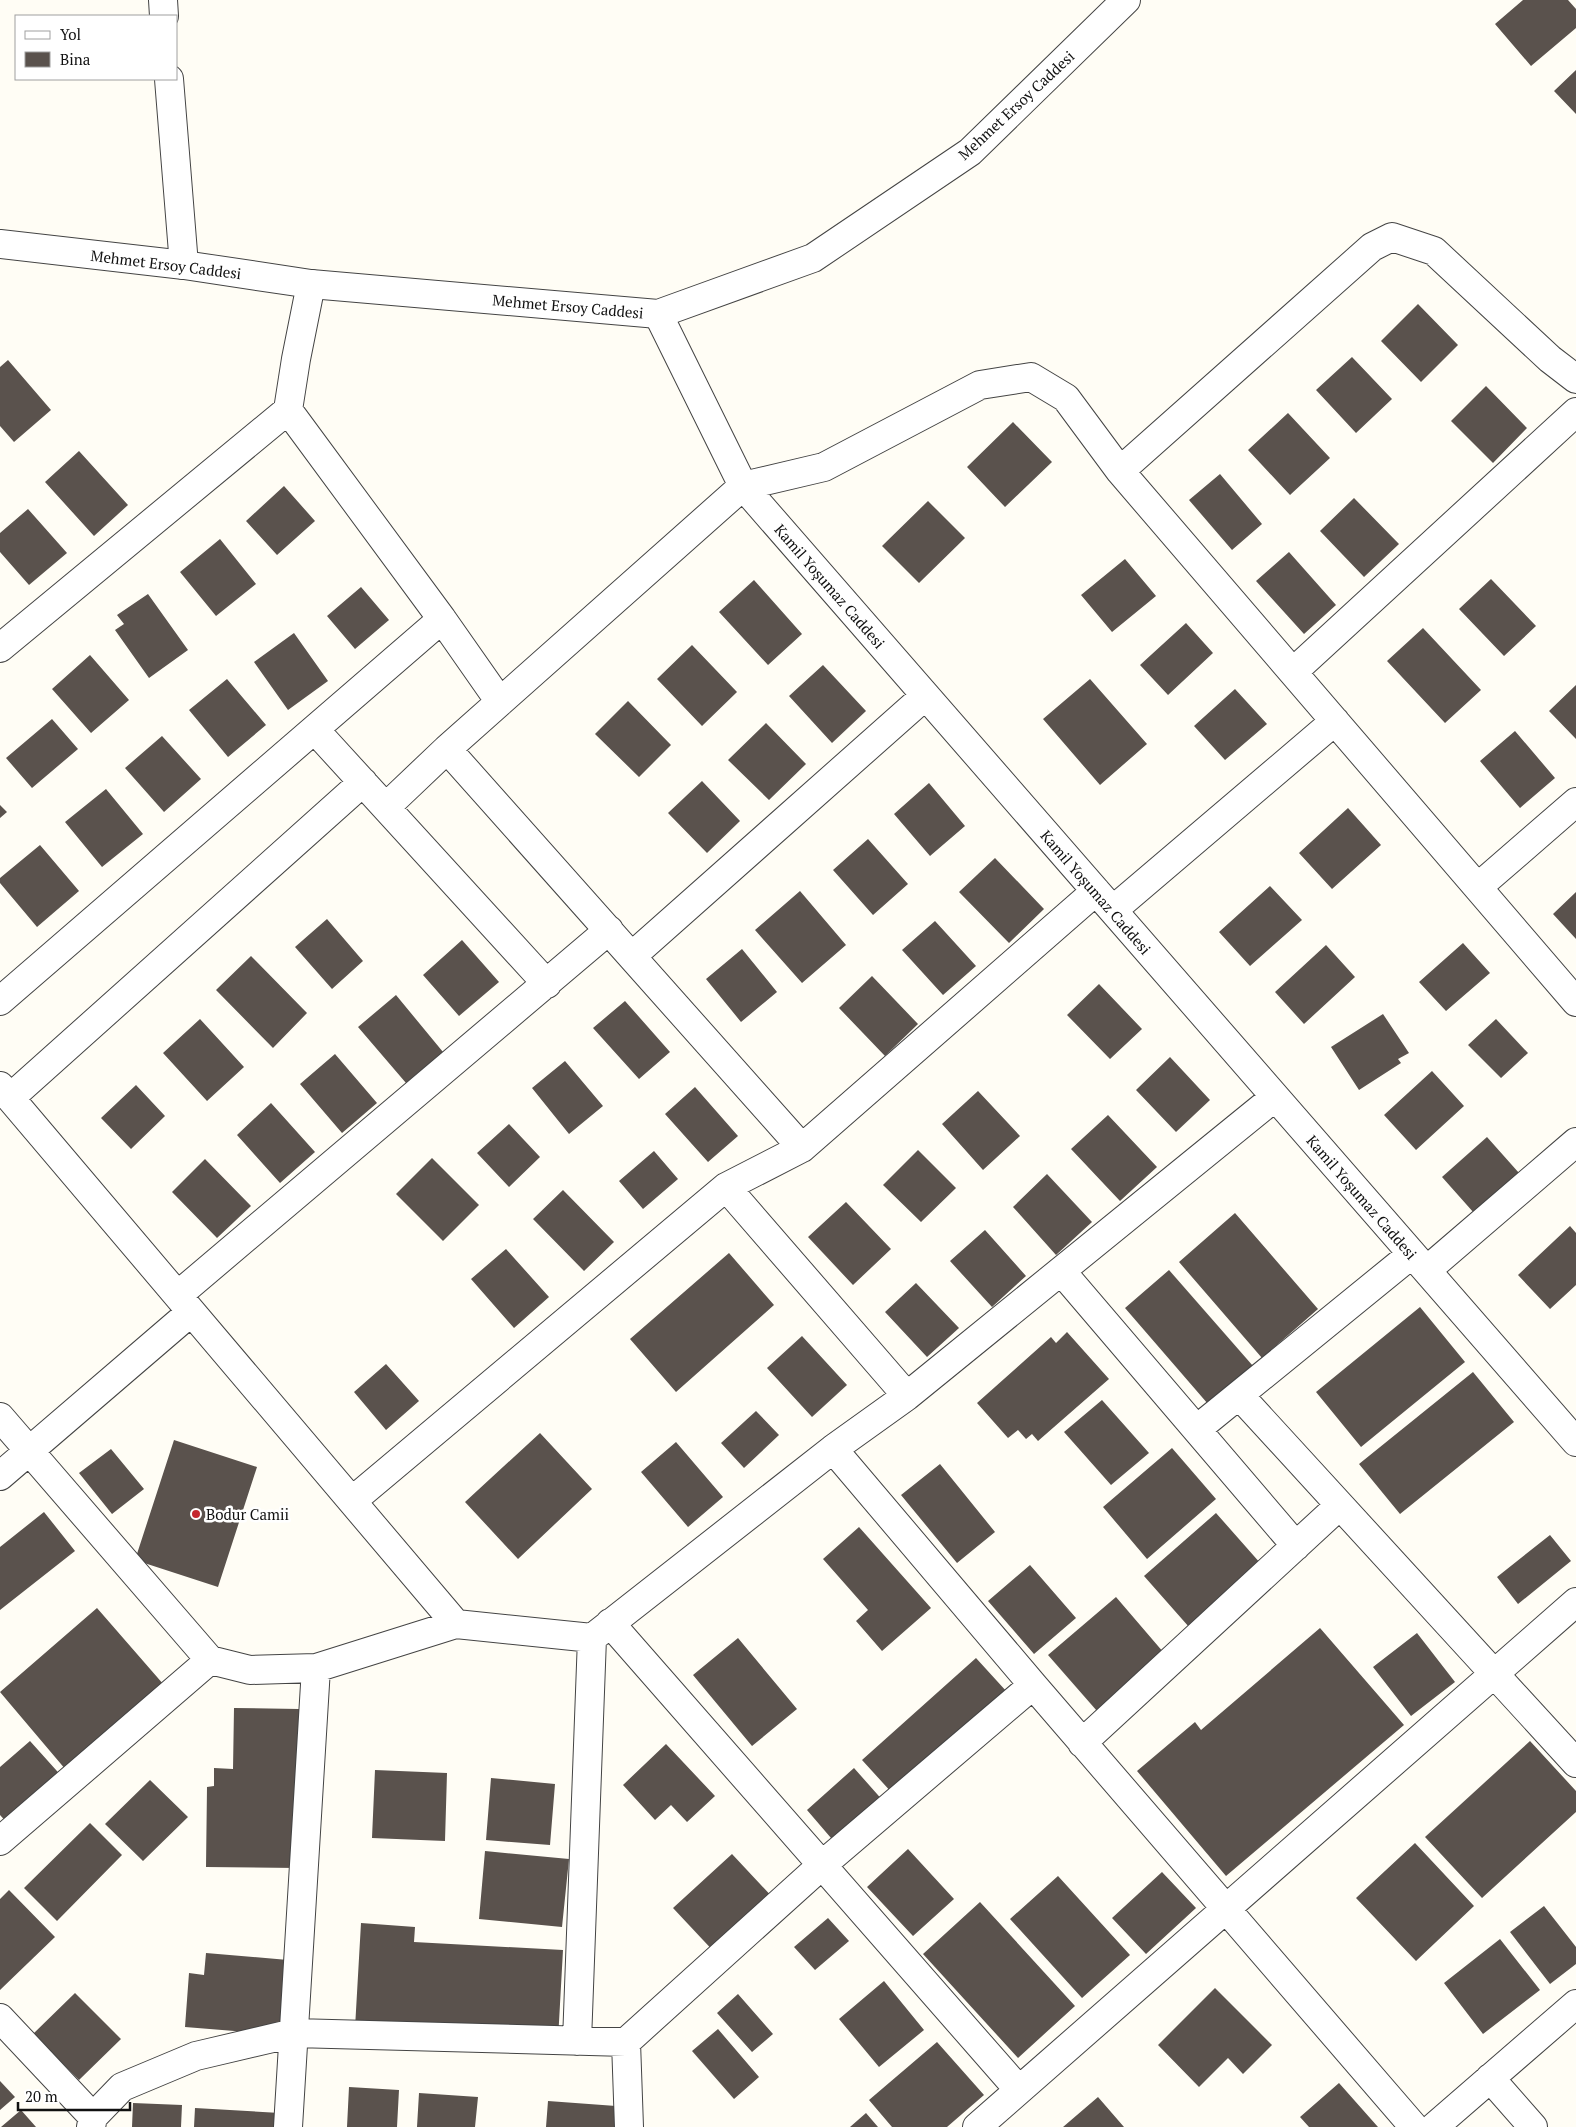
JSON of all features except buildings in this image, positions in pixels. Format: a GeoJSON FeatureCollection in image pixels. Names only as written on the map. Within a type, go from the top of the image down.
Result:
{"type":"FeatureCollection","features":[{"type":"Feature","properties":{"kind":"street"},"geometry":{"type":"LineString","coordinates":[[163,0],[164,15]]}},
{"type":"Feature","properties":{"kind":"street","name":"Mehmet Ersoy Caddesi"},"geometry":{"type":"LineString","coordinates":[[4,249],[184,265],[311,284],[658,314],[813,258],[970,152],[1126,0]]}},
{"type":"Feature","properties":{"kind":"street"},"geometry":{"type":"LineString","coordinates":[[169,80],[184,265]]}},
{"type":"Feature","properties":{"kind":"street"},"geometry":{"type":"LineString","coordinates":[[1120,471],[1372,247],[1392,237],[1434,251],[1550,359],[1576,379]]}},
{"type":"Feature","properties":{"kind":"street"},"geometry":{"type":"LineString","coordinates":[[0,648],[288,410],[311,284]]}},
{"type":"Feature","properties":{"kind":"street","name":"Kamil Yoşumaz Caddesi"},"geometry":{"type":"LineString","coordinates":[[658,314],[743,486],[1576,1442]]}},
{"type":"Feature","properties":{"kind":"street"},"geometry":{"type":"LineString","coordinates":[[386,807],[447,749],[743,486],[824,467],[980,385],[1031,377],[1066,398],[1120,471],[1576,1002]]}},
{"type":"Feature","properties":{"kind":"street"},"geometry":{"type":"LineString","coordinates":[[288,410],[442,619],[500,702]]}},
{"type":"Feature","properties":{"kind":"street"},"geometry":{"type":"LineString","coordinates":[[1293,672],[1576,412]]}},
{"type":"Feature","properties":{"kind":"street"},"geometry":{"type":"LineString","coordinates":[[0,1001],[442,619]]}},
{"type":"Feature","properties":{"kind":"street"},"geometry":{"type":"LineString","coordinates":[[632,956],[925,696]]}},
{"type":"Feature","properties":{"kind":"street"},"geometry":{"type":"LineString","coordinates":[[352,1501],[726,1187],[802,1148],[1104,901],[1335,721]]}},
{"type":"Feature","properties":{"kind":"street"},"geometry":{"type":"LineString","coordinates":[[315,730],[547,984]]}},
{"type":"Feature","properties":{"kind":"street"},"geometry":{"type":"LineString","coordinates":[[447,749],[802,1148]]}},
{"type":"Feature","properties":{"kind":"street"},"geometry":{"type":"LineString","coordinates":[[363,782],[5,1092],[456,1624]]}},
{"type":"Feature","properties":{"kind":"street"},"geometry":{"type":"LineString","coordinates":[[1478,887],[1576,802]]}},
{"type":"Feature","properties":{"kind":"street"},"geometry":{"type":"LineString","coordinates":[[0,1476],[185,1304],[609,930]]}},
{"type":"Feature","properties":{"kind":"street"},"geometry":{"type":"LineString","coordinates":[[0,1417],[210,1660],[250,1670],[316,1668],[456,1624],[601,1630],[833,1449],[907,1396],[1062,1272],[1275,1097]]}},
{"type":"Feature","properties":{"kind":"street"},"geometry":{"type":"LineString","coordinates":[[1197,1429],[1239,1395],[1419,1262],[1576,1142]]}},
{"type":"Feature","properties":{"kind":"street"},"geometry":{"type":"LineString","coordinates":[[726,1187],[907,1396]]}},
{"type":"Feature","properties":{"kind":"street"},"geometry":{"type":"LineString","coordinates":[[1062,1272],[1296,1546]]}},
{"type":"Feature","properties":{"kind":"street"},"geometry":{"type":"LineString","coordinates":[[1239,1395],[1576,1763]]}},
{"type":"Feature","properties":{"kind":"street"},"geometry":{"type":"LineString","coordinates":[[833,1449],[1082,1743],[1414,2127]]}},
{"type":"Feature","properties":{"kind":"street"},"geometry":{"type":"LineString","coordinates":[[1082,1743],[1339,1506]]}},
{"type":"Feature","properties":{"kind":"street"},"geometry":{"type":"LineString","coordinates":[[978,2127],[1576,1602]]}},
{"type":"Feature","properties":{"kind":"street"},"geometry":{"type":"LineString","coordinates":[[601,1630],[822,1865],[1019,2090]]}},
{"type":"Feature","properties":{"kind":"street"},"geometry":{"type":"LineString","coordinates":[[577,2041],[601,1630]]}},
{"type":"Feature","properties":{"kind":"street"},"geometry":{"type":"LineString","coordinates":[[0,1841],[210,1660]]}},
{"type":"Feature","properties":{"kind":"street"},"geometry":{"type":"LineString","coordinates":[[288,2127],[316,1668]]}},
{"type":"Feature","properties":{"kind":"street"},"geometry":{"type":"LineString","coordinates":[[0,2018],[92,2122],[122,2087],[196,2056],[294,2033],[626,2042],[822,1865],[1033,1685]]}},
{"type":"Feature","properties":{"kind":"street"},"geometry":{"type":"LineString","coordinates":[[1434,2127],[1576,2004]]}},
{"type":"Feature","properties":{"kind":"street"},"geometry":{"type":"LineString","coordinates":[[626,2042],[629,2127]]}},
{"type":"Feature","properties":{"kind":"street"},"geometry":{"type":"LineString","coordinates":[[1490,2078],[1533,2127]]}},
{"type":"Feature","properties":{"kind":"place","name":"Bodur Camii"},"geometry":{"type":"Point","coordinates":[196,1514]}}]}
